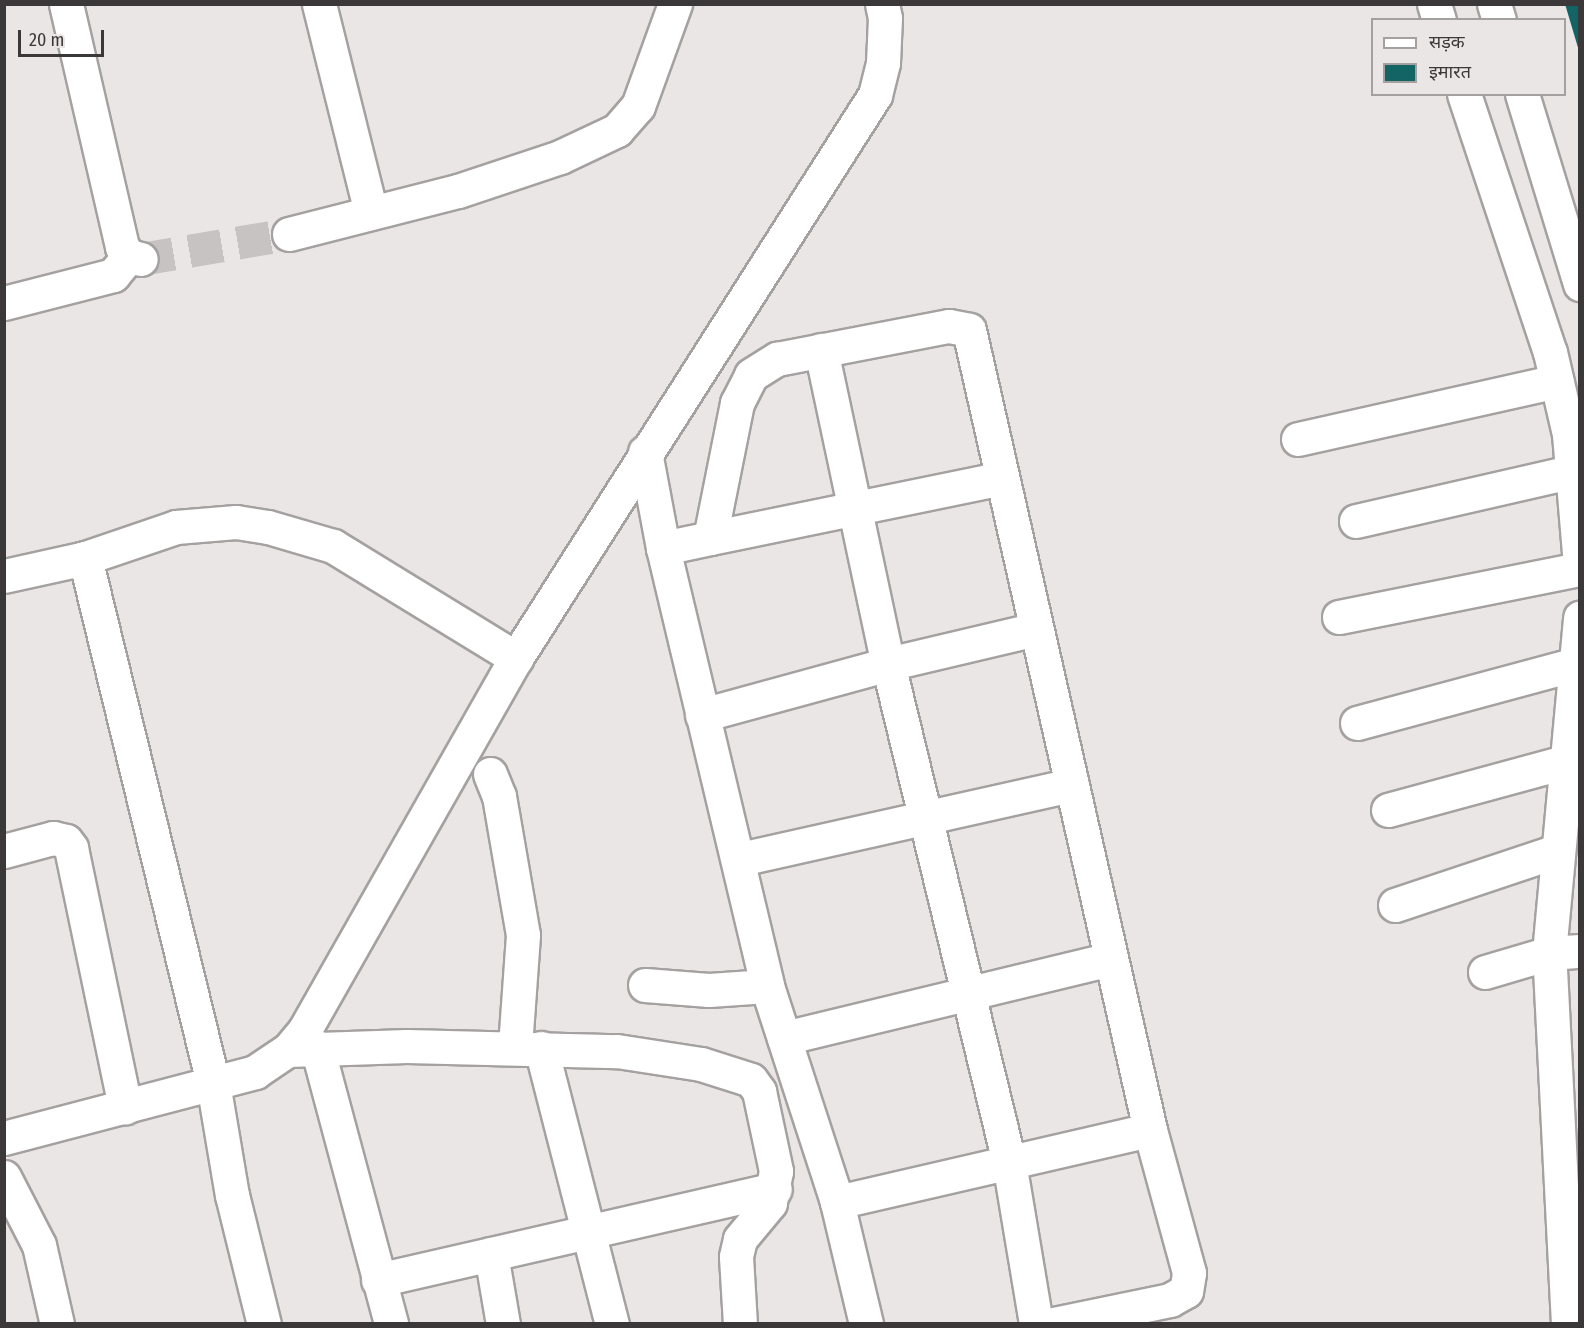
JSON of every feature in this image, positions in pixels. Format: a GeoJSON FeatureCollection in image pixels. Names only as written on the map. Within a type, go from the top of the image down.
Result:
{"type":"FeatureCollection","features":[{"type":"Feature","properties":{"kind":"street"},"geometry":{"type":"LineString","coordinates":[[4,303],[113,275],[135,257],[122,247],[66,4]]}},
{"type":"Feature","properties":{"kind":"street"},"geometry":{"type":"LineString","coordinates":[[319,4],[371,213]]}},
{"type":"Feature","properties":{"kind":"street"},"geometry":{"type":"LineString","coordinates":[[289,234],[458,191],[560,157],[616,130],[638,106],[675,4]]}},
{"type":"Feature","properties":{"kind":"street"},"geometry":{"type":"LineString","coordinates":[[391,1323],[302,1048],[304,1031],[516,658],[645,452],[875,95],[883,63],[885,18],[882,4]]}},
{"type":"Feature","properties":{"kind":"street"},"geometry":{"type":"LineString","coordinates":[[1465,96],[1524,269],[1557,381],[1574,471],[1580,564]]}},
{"type":"Feature","properties":{"kind":"street"},"geometry":{"type":"LineString","coordinates":[[1523,96],[1580,284]]}},
{"type":"Feature","properties":{"kind":"street"},"geometry":{"type":"LineString","coordinates":[[710,538],[736,403],[751,375],[777,359],[949,326],[969,330],[1150,1130],[1189,1273],[1186,1291],[1170,1300],[1054,1323]]}},
{"type":"Feature","properties":{"kind":"street"},"geometry":{"type":"LineString","coordinates":[[821,350],[888,664],[1009,1162],[1036,1323]]}},
{"type":"Feature","properties":{"kind":"street"},"geometry":{"type":"LineString","coordinates":[[1298,439],[1557,381]]}},
{"type":"Feature","properties":{"kind":"street"},"geometry":{"type":"LineString","coordinates":[[645,452],[663,548],[702,715],[740,859],[767,986],[837,1202],[866,1323]]}},
{"type":"Feature","properties":{"kind":"street"},"geometry":{"type":"LineString","coordinates":[[1356,521],[1574,471]]}},
{"type":"Feature","properties":{"kind":"street"},"geometry":{"type":"LineString","coordinates":[[663,548],[1002,478]]}},
{"type":"Feature","properties":{"kind":"street"},"geometry":{"type":"LineString","coordinates":[[4,576],[85,558],[176,527],[236,522],[299,534],[333,546],[516,658]]}},
{"type":"Feature","properties":{"kind":"street"},"geometry":{"type":"LineString","coordinates":[[85,558],[213,1083],[232,1195],[264,1323]]}},
{"type":"Feature","properties":{"kind":"street"},"geometry":{"type":"LineString","coordinates":[[1339,617],[1580,569]]}},
{"type":"Feature","properties":{"kind":"street"},"geometry":{"type":"LineString","coordinates":[[1568,1323],[1564,952],[1556,851],[1580,617]]}},
{"type":"Feature","properties":{"kind":"street"},"geometry":{"type":"LineString","coordinates":[[702,715],[888,664],[1036,629]]}},
{"type":"Feature","properties":{"kind":"street"},"geometry":{"type":"LineString","coordinates":[[1357,723],[1575,664]]}},
{"type":"Feature","properties":{"kind":"street"},"geometry":{"type":"LineString","coordinates":[[1389,810],[1565,762]]}},
{"type":"Feature","properties":{"kind":"street"},"geometry":{"type":"LineString","coordinates":[[490,774],[499,796],[523,935],[528,1048],[589,1232],[612,1323]]}},
{"type":"Feature","properties":{"kind":"street"},"geometry":{"type":"LineString","coordinates":[[740,859],[1072,785]]}},
{"type":"Feature","properties":{"kind":"street"},"geometry":{"type":"LineString","coordinates":[[4,851],[53,838],[66,841],[71,848],[125,1107]]}},
{"type":"Feature","properties":{"kind":"street"},"geometry":{"type":"LineString","coordinates":[[1395,905],[1556,851]]}},
{"type":"Feature","properties":{"kind":"street"},"geometry":{"type":"LineString","coordinates":[[1485,972],[1564,952]]}},
{"type":"Feature","properties":{"kind":"street"},"geometry":{"type":"LineString","coordinates":[[784,1038],[966,992],[1111,959]]}},
{"type":"Feature","properties":{"kind":"street"},"geometry":{"type":"LineString","coordinates":[[645,985],[709,990],[767,986]]}},
{"type":"Feature","properties":{"kind":"street"},"geometry":{"type":"LineString","coordinates":[[4,1138],[255,1072],[302,1048],[528,1048],[663,1058],[751,1080],[759,1091],[776,1171],[775,1189],[770,1203],[740,1239],[736,1257],[740,1323]]}},
{"type":"Feature","properties":{"kind":"street"},"geometry":{"type":"LineString","coordinates":[[837,1202],[1150,1130]]}},
{"type":"Feature","properties":{"kind":"street"},"geometry":{"type":"LineString","coordinates":[[4,1177],[39,1245],[57,1323]]}},
{"type":"Feature","properties":{"kind":"street"},"geometry":{"type":"LineString","coordinates":[[378,1280],[775,1189]]}},
{"type":"Feature","properties":{"kind":"street"},"geometry":{"type":"LineString","coordinates":[[491,1254],[503,1323]]}},
{"type":"Feature","properties":{"kind":"building"},"geometry":{"type":"Polygon","coordinates":[[[1565,4],[1580,4],[1580,51],[1579,51],[1565,4]]]}},
{"type":"Feature","properties":{"kind":"tunnel"},"geometry":{"type":"LineString","coordinates":[[141,259],[289,234]]}}]}
